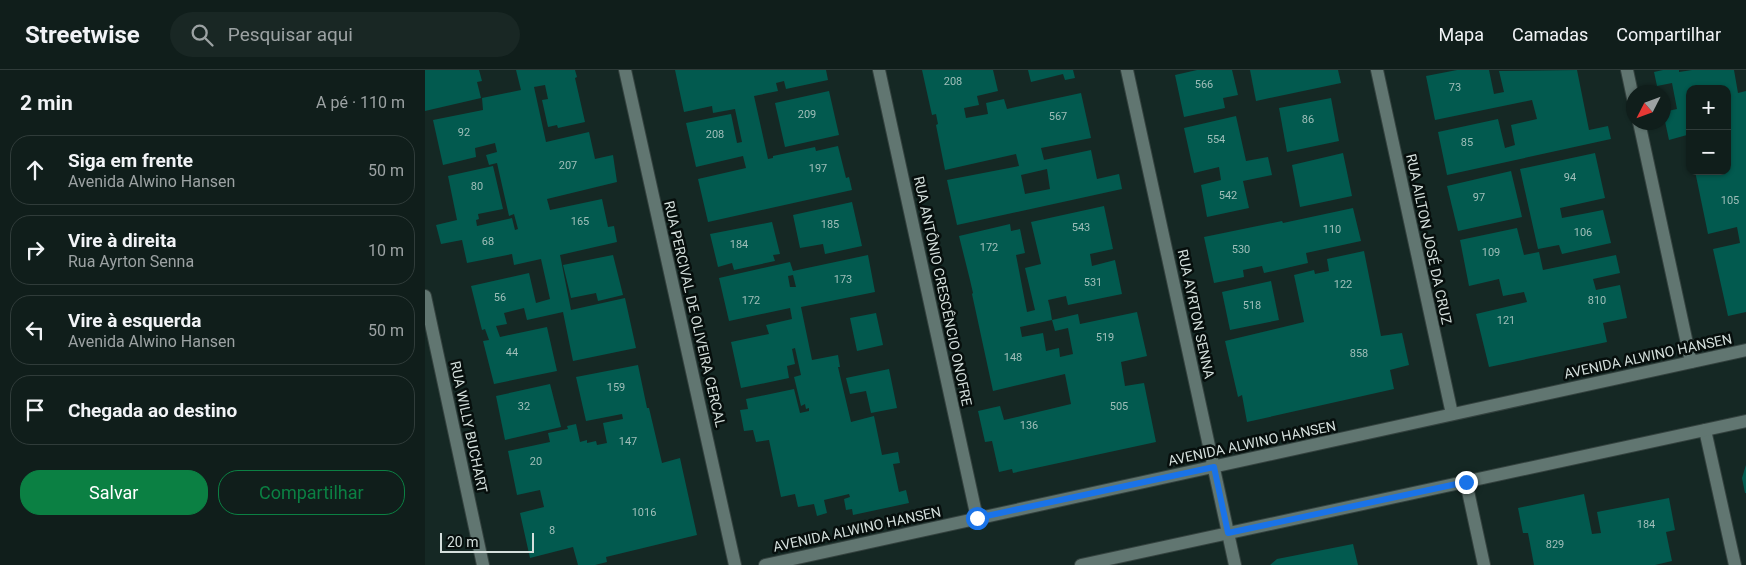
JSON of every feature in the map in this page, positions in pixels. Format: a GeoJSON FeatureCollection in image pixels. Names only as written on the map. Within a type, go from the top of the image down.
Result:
{"type":"FeatureCollection","features":[{"type":"Feature","properties":{"kind":"street","name":"RUA PERCIVAL DE OLIVEIRA CERCAL"},"geometry":{"type":"LineString","coordinates":[[625,70],[735,565]]}},
{"type":"Feature","properties":{"kind":"street","name":"RUA ANTÔNIO CRESCÊNCIO ONOFRE"},"geometry":{"type":"LineString","coordinates":[[879,70],[977,518]]}},
{"type":"Feature","properties":{"kind":"street","name":"RUA AYRTON SENNA"},"geometry":{"type":"LineString","coordinates":[[1127,70],[1235,565]]}},
{"type":"Feature","properties":{"kind":"street","name":"RUA AILTON JOSÉ DA CRUZ"},"geometry":{"type":"LineString","coordinates":[[1377,70],[1452,414]]}},
{"type":"Feature","properties":{"kind":"street"},"geometry":{"type":"LineString","coordinates":[[1627,70],[1630,85]]}},
{"type":"Feature","properties":{"kind":"street"},"geometry":{"type":"LineString","coordinates":[[1641,130],[1691,362]]}},
{"type":"Feature","properties":{"kind":"street","name":"RUA WILLY BUCHART"},"geometry":{"type":"LineString","coordinates":[[425,296],[483,565]]}},
{"type":"Feature","properties":{"kind":"street","name":"AVENIDA ALWINO HANSEN"},"geometry":{"type":"LineString","coordinates":[[765,565],[1746,350]]}},
{"type":"Feature","properties":{"kind":"street"},"geometry":{"type":"LineString","coordinates":[[1081,565],[1746,421]]}},
{"type":"Feature","properties":{"kind":"street"},"geometry":{"type":"LineString","coordinates":[[1705,430],[1735,565]]}},
{"type":"Feature","properties":{"kind":"street"},"geometry":{"type":"LineString","coordinates":[[1466,482],[1484,565]]}},
{"type":"Feature","properties":{"kind":"building"},"geometry":{"type":"Polygon","coordinates":[[[425,70],[479,70],[482,81],[477,82],[481,98],[425,111],[425,70]]]}},
{"type":"Feature","properties":{"kind":"building"},"geometry":{"type":"Polygon","coordinates":[[[516,70],[575,70],[577,77],[575,78],[585,122],[558,128],[557,125],[548,127],[542,100],[548,99],[545,85],[534,87],[546,142],[589,132],[595,159],[613,155],[617,182],[547,199],[550,210],[602,199],[608,227],[614,226],[617,242],[560,255],[571,310],[625,298],[636,348],[573,361],[563,312],[527,320],[524,308],[504,313],[507,324],[496,326],[500,337],[547,327],[557,371],[494,384],[483,341],[489,340],[485,329],[482,330],[471,286],[529,273],[536,303],[550,299],[541,259],[514,265],[512,254],[467,263],[462,240],[441,244],[436,225],[457,220],[448,176],[493,166],[503,209],[478,214],[477,226],[512,218],[515,230],[518,229],[514,214],[509,216],[497,163],[489,165],[486,155],[497,152],[495,143],[475,148],[476,157],[443,165],[433,120],[483,110],[482,98],[521,90],[516,70]]]}},
{"type":"Feature","properties":{"kind":"building"},"geometry":{"type":"Polygon","coordinates":[[[675,70],[826,70],[828,80],[786,89],[784,81],[776,83],[778,91],[754,96],[768,159],[773,158],[773,156],[815,147],[816,151],[838,146],[846,178],[849,177],[852,190],[708,222],[698,179],[746,168],[743,156],[696,167],[686,123],[731,114],[737,143],[742,142],[735,109],[713,113],[712,106],[684,112],[675,70]]]}},
{"type":"Feature","properties":{"kind":"building"},"geometry":{"type":"Polygon","coordinates":[[[922,70],[993,70],[998,91],[977,96],[979,105],[964,108],[966,118],[988,114],[986,103],[1004,99],[1007,109],[1081,93],[1091,138],[1041,148],[1044,160],[1091,150],[1097,179],[1119,174],[1122,189],[957,225],[947,180],[1019,166],[1016,154],[945,170],[936,125],[938,124],[936,114],[932,115],[922,70]],[[1047,169],[1021,175],[1025,194],[1050,189],[1047,169]]]}},
{"type":"Feature","properties":{"kind":"building"},"geometry":{"type":"Polygon","coordinates":[[[1028,70],[1073,70],[1075,78],[1065,80],[1063,74],[1031,82],[1028,70]]]}},
{"type":"Feature","properties":{"kind":"building"},"geometry":{"type":"Polygon","coordinates":[[[1197,70],[1232,70],[1238,95],[1223,98],[1225,108],[1184,117],[1175,75],[1197,70]]]}},
{"type":"Feature","properties":{"kind":"building"},"geometry":{"type":"Polygon","coordinates":[[[1250,70],[1338,70],[1341,83],[1256,101],[1250,70]]]}},
{"type":"Feature","properties":{"kind":"building"},"geometry":{"type":"Polygon","coordinates":[[[1457,70],[1489,70],[1494,94],[1504,92],[1499,71],[1577,70],[1589,130],[1608,126],[1611,139],[1447,175],[1438,132],[1498,119],[1505,148],[1515,145],[1511,125],[1537,119],[1532,100],[1435,120],[1426,76],[1457,70]]]}},
{"type":"Feature","properties":{"kind":"building"},"geometry":{"type":"Polygon","coordinates":[[[1663,70],[1679,70],[1679,72],[1692,70],[1734,70],[1738,93],[1746,91],[1746,312],[1728,316],[1713,249],[1740,243],[1737,227],[1708,234],[1696,175],[1731,175],[1731,85],[1686,85],[1686,135],[1669,140],[1667,130],[1671,130],[1671,110],[1677,109],[1672,83],[1657,85],[1654,72],[1663,70]]]}},
{"type":"Feature","properties":{"kind":"building"},"geometry":{"type":"Polygon","coordinates":[[[829,91],[839,135],[785,147],[775,103],[829,91]]]}},
{"type":"Feature","properties":{"kind":"building"},"geometry":{"type":"Polygon","coordinates":[[[1331,98],[1339,141],[1287,152],[1279,108],[1331,98]]]}},
{"type":"Feature","properties":{"kind":"building"},"geometry":{"type":"Polygon","coordinates":[[[1236,116],[1246,161],[1268,157],[1272,175],[1243,181],[1249,208],[1207,217],[1201,185],[1221,180],[1219,167],[1194,173],[1184,128],[1236,116]]]}},
{"type":"Feature","properties":{"kind":"building"},"geometry":{"type":"Polygon","coordinates":[[[1343,153],[1352,196],[1300,207],[1292,165],[1343,153]]]}},
{"type":"Feature","properties":{"kind":"building"},"geometry":{"type":"Polygon","coordinates":[[[1595,153],[1605,198],[1560,208],[1562,218],[1603,210],[1611,243],[1562,254],[1559,245],[1538,249],[1520,169],[1595,153]]]}},
{"type":"Feature","properties":{"kind":"building"},"geometry":{"type":"Polygon","coordinates":[[[1511,171],[1522,217],[1458,231],[1447,186],[1511,171]]]}},
{"type":"Feature","properties":{"kind":"building"},"geometry":{"type":"Polygon","coordinates":[[[852,202],[862,246],[825,254],[823,244],[800,248],[793,215],[852,202]]]}},
{"type":"Feature","properties":{"kind":"building"},"geometry":{"type":"Polygon","coordinates":[[[1104,206],[1113,249],[1090,254],[1092,266],[1115,260],[1122,294],[1068,305],[1066,296],[1048,300],[1052,320],[1078,314],[1080,324],[1137,312],[1147,356],[1121,362],[1125,386],[1144,383],[1156,442],[1013,473],[1012,469],[999,472],[992,441],[985,442],[978,411],[1000,406],[1004,420],[1071,404],[1065,374],[993,391],[959,236],[1010,224],[1011,231],[1020,229],[1025,253],[1016,255],[1027,312],[1035,310],[1025,268],[1041,264],[1031,222],[1104,206]],[[1052,320],[1020,327],[1022,337],[1043,333],[1046,351],[1059,348],[1060,357],[1073,354],[1068,328],[1055,331],[1052,320]]]}},
{"type":"Feature","properties":{"kind":"building"},"geometry":{"type":"Polygon","coordinates":[[[1353,208],[1361,241],[1306,253],[1308,263],[1264,273],[1262,266],[1243,270],[1244,277],[1214,283],[1204,237],[1353,208]]]}},
{"type":"Feature","properties":{"kind":"building"},"geometry":{"type":"Polygon","coordinates":[[[772,222],[780,254],[773,255],[775,261],[734,270],[732,263],[718,267],[710,234],[772,222]]]}},
{"type":"Feature","properties":{"kind":"building"},"geometry":{"type":"Polygon","coordinates":[[[1517,228],[1524,255],[1539,252],[1543,270],[1616,255],[1620,273],[1593,279],[1596,290],[1620,285],[1627,318],[1603,323],[1607,342],[1489,367],[1476,314],[1527,302],[1524,292],[1503,296],[1499,279],[1469,286],[1460,240],[1517,228]]]}},
{"type":"Feature","properties":{"kind":"building"},"geometry":{"type":"Polygon","coordinates":[[[1364,251],[1381,336],[1402,333],[1409,365],[1390,370],[1394,389],[1247,422],[1242,395],[1238,397],[1225,341],[1304,322],[1294,275],[1314,270],[1315,274],[1329,271],[1327,259],[1364,251]]]}},
{"type":"Feature","properties":{"kind":"building"},"geometry":{"type":"Polygon","coordinates":[[[613,255],[623,295],[598,301],[596,293],[571,298],[563,265],[613,255]]]}},
{"type":"Feature","properties":{"kind":"building"},"geometry":{"type":"Polygon","coordinates":[[[868,255],[875,292],[801,307],[812,360],[838,355],[840,367],[838,367],[851,422],[874,416],[882,455],[898,452],[900,463],[893,464],[899,492],[906,490],[909,503],[853,515],[852,509],[846,510],[844,499],[850,497],[849,494],[824,500],[827,513],[817,516],[814,504],[798,507],[795,494],[781,497],[769,440],[756,442],[753,430],[744,431],[740,410],[748,409],[746,399],[794,389],[800,413],[809,411],[809,408],[806,409],[805,404],[801,406],[794,377],[801,375],[795,348],[792,349],[795,364],[787,366],[789,378],[741,388],[731,342],[769,334],[766,325],[792,319],[790,308],[729,321],[719,278],[790,262],[793,271],[868,255]],[[793,275],[788,276],[790,287],[796,287],[793,275]]]}},
{"type":"Feature","properties":{"kind":"building"},"geometry":{"type":"Polygon","coordinates":[[[1271,281],[1279,320],[1230,330],[1222,292],[1271,281]]]}},
{"type":"Feature","properties":{"kind":"building"},"geometry":{"type":"Polygon","coordinates":[[[876,313],[883,345],[857,351],[850,318],[876,313]]]}},
{"type":"Feature","properties":{"kind":"building"},"geometry":{"type":"Polygon","coordinates":[[[638,365],[662,463],[680,458],[697,535],[606,557],[607,562],[595,565],[578,565],[573,547],[530,558],[520,513],[544,507],[540,490],[517,495],[508,451],[550,442],[548,433],[568,429],[567,426],[576,424],[580,442],[587,440],[587,443],[596,441],[597,445],[607,443],[603,423],[623,419],[622,414],[586,421],[576,377],[638,365]]]}},
{"type":"Feature","properties":{"kind":"building"},"geometry":{"type":"Polygon","coordinates":[[[889,369],[897,408],[871,413],[866,391],[850,394],[846,378],[889,369]]]}},
{"type":"Feature","properties":{"kind":"building"},"geometry":{"type":"Polygon","coordinates":[[[550,384],[561,427],[505,440],[496,396],[550,384]]]}},
{"type":"Feature","properties":{"kind":"building"},"geometry":{"type":"Polygon","coordinates":[[[1746,465],[1746,493],[1745,493],[1742,478],[1746,465]]]}},
{"type":"Feature","properties":{"kind":"building"},"geometry":{"type":"Polygon","coordinates":[[[1584,494],[1592,534],[1601,533],[1597,512],[1669,498],[1675,530],[1666,532],[1672,561],[1655,565],[1534,565],[1528,533],[1523,533],[1518,508],[1584,494]]]}},
{"type":"Feature","properties":{"kind":"building"},"geometry":{"type":"Polygon","coordinates":[[[1353,544],[1358,565],[1270,565],[1277,559],[1353,544]]]}},
{"type":"Feature","properties":{"kind":"route"},"geometry":{"type":"LineString","coordinates":[[977,518],[1214,467],[1228,533],[1466,482]]}}]}
